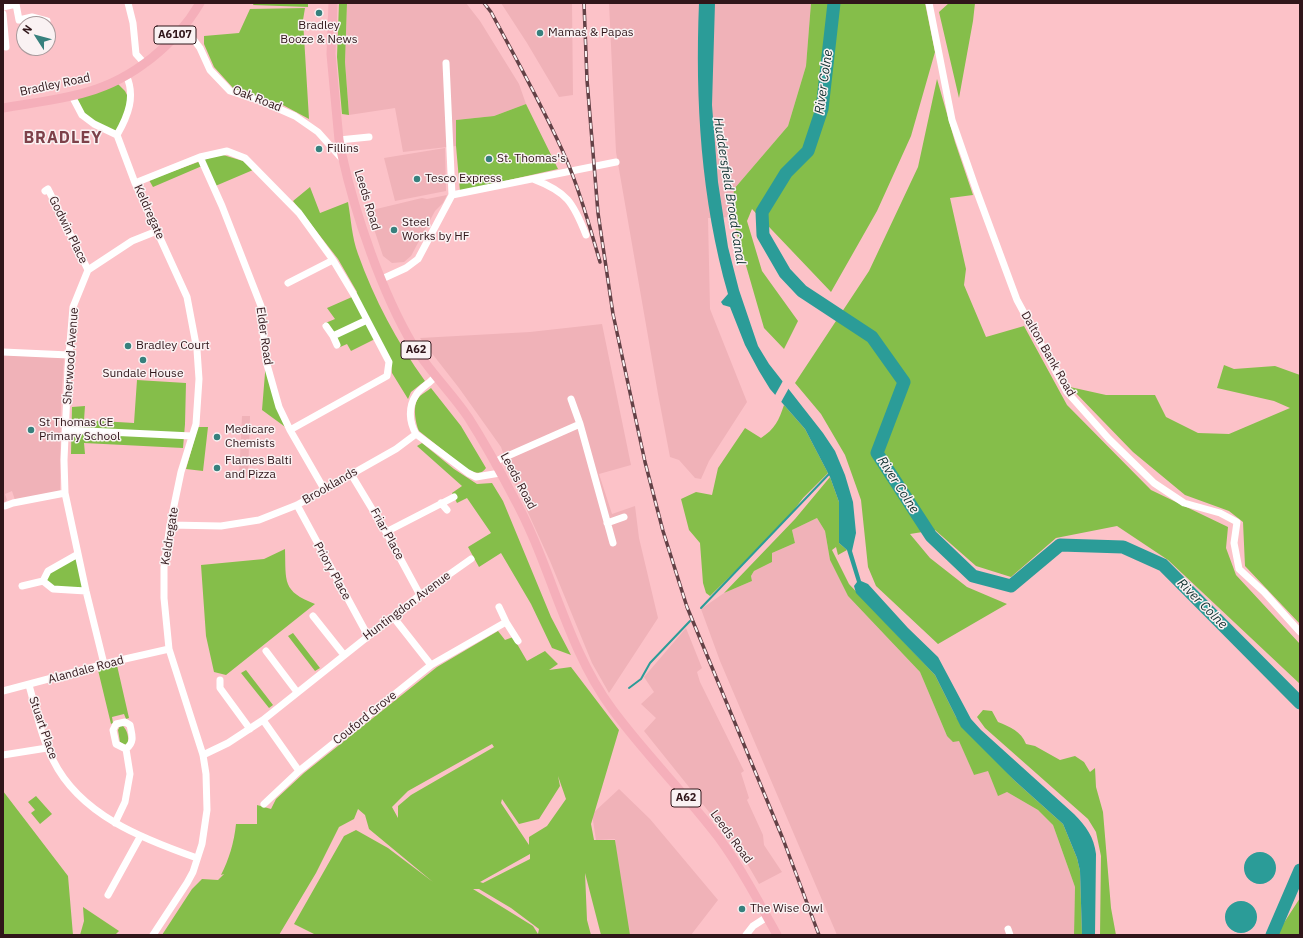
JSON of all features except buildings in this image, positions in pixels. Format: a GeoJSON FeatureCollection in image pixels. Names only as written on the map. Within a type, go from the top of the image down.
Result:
{"type":"FeatureCollection","features":[{"type":"Feature","properties":{"kind":"main road","name":"Bradley Road"},"geometry":{"type":"LineString","coordinates":[[3,108],[72,96],[115,82],[145,64],[184,26],[200,3]]}},
{"type":"Feature","properties":{"kind":"main road","name":"Leeds Road"},"geometry":{"type":"LineString","coordinates":[[333,3],[331,54],[339,140],[343,160],[356,206],[382,279],[401,324],[414,347],[435,378],[466,416],[514,496],[553,584],[585,668],[612,709],[718,838],[750,885],[777,935]]}},
{"type":"Feature","properties":{"kind":"street"},"geometry":{"type":"LineString","coordinates":[[128,3],[133,23],[136,54],[145,64]]}},
{"type":"Feature","properties":{"kind":"street","name":"Dalton Bank Road"},"geometry":{"type":"LineString","coordinates":[[929,3],[952,120],[1017,300],[1067,392],[1109,439],[1154,483],[1184,503],[1220,512],[1237,522],[1234,543],[1239,569],[1264,592],[1300,632]]}},
{"type":"Feature","properties":{"kind":"street"},"geometry":{"type":"LineString","coordinates":[[3,7],[16,4],[19,16]]}},
{"type":"Feature","properties":{"kind":"street"},"geometry":{"type":"LineString","coordinates":[[3,14],[6,47]]}},
{"type":"Feature","properties":{"kind":"street","name":"Oak Road"},"geometry":{"type":"LineString","coordinates":[[184,26],[200,48],[210,70],[230,91],[262,101],[295,116],[318,132],[343,160]]}},
{"type":"Feature","properties":{"kind":"street"},"geometry":{"type":"LineString","coordinates":[[382,279],[406,268],[418,259],[452,195],[446,63]]}},
{"type":"Feature","properties":{"kind":"street"},"geometry":{"type":"LineString","coordinates":[[72,96],[82,115],[94,124],[117,136],[123,125],[131,100],[131,86],[126,75]]}},
{"type":"Feature","properties":{"kind":"street","name":"Keldregate"},"geometry":{"type":"LineString","coordinates":[[117,136],[135,182],[187,297],[195,337],[199,379],[196,424],[181,472],[170,525],[164,567],[166,624],[169,649],[203,755],[206,774],[207,810],[202,844],[188,883],[153,935]]}},
{"type":"Feature","properties":{"kind":"street"},"geometry":{"type":"LineString","coordinates":[[339,140],[369,137]]}},
{"type":"Feature","properties":{"kind":"street"},"geometry":{"type":"LineString","coordinates":[[135,182],[200,157],[227,151],[245,158],[299,213],[333,260],[389,362],[387,376],[290,430]]}},
{"type":"Feature","properties":{"kind":"street","name":"Elder Road"},"geometry":{"type":"LineString","coordinates":[[200,157],[222,206],[261,306],[266,361],[279,407],[290,430],[324,489]]}},
{"type":"Feature","properties":{"kind":"street"},"geometry":{"type":"LineString","coordinates":[[452,195],[616,162]]}},
{"type":"Feature","properties":{"kind":"street"},"geometry":{"type":"LineString","coordinates":[[533,179],[554,187],[566,198],[577,211],[586,235]]}},
{"type":"Feature","properties":{"kind":"street","name":"Godwin Place"},"geometry":{"type":"LineString","coordinates":[[48,189],[88,270]]}},
{"type":"Feature","properties":{"kind":"street"},"geometry":{"type":"LineString","coordinates":[[88,270],[132,241],[157,231]]}},
{"type":"Feature","properties":{"kind":"street"},"geometry":{"type":"LineString","coordinates":[[288,283],[333,260]]}},
{"type":"Feature","properties":{"kind":"street","name":"Sherwood Avenue"},"geometry":{"type":"LineString","coordinates":[[88,270],[73,307],[69,355],[66,430],[66,493],[86,591],[104,664]]}},
{"type":"Feature","properties":{"kind":"street"},"geometry":{"type":"LineString","coordinates":[[333,336],[367,320]]}},
{"type":"Feature","properties":{"kind":"street"},"geometry":{"type":"LineString","coordinates":[[326,326],[337,345]]}},
{"type":"Feature","properties":{"kind":"street"},"geometry":{"type":"LineString","coordinates":[[3,352],[69,355]]}},
{"type":"Feature","properties":{"kind":"street"},"geometry":{"type":"LineString","coordinates":[[435,378],[417,394],[412,403],[410,418],[412,427],[416,434],[468,473],[476,477],[500,473]]}},
{"type":"Feature","properties":{"kind":"street"},"geometry":{"type":"LineString","coordinates":[[571,399],[580,424],[613,543]]}},
{"type":"Feature","properties":{"kind":"street"},"geometry":{"type":"LineString","coordinates":[[494,462],[580,424]]}},
{"type":"Feature","properties":{"kind":"street"},"geometry":{"type":"LineString","coordinates":[[66,430],[192,436]]}},
{"type":"Feature","properties":{"kind":"street","name":"Brooklands"},"geometry":{"type":"LineString","coordinates":[[170,525],[210,526],[259,520],[297,505],[396,449],[416,434]]}},
{"type":"Feature","properties":{"kind":"street","name":"Friar Place"},"geometry":{"type":"LineString","coordinates":[[352,474],[386,532],[420,595]]}},
{"type":"Feature","properties":{"kind":"street"},"geometry":{"type":"LineString","coordinates":[[5,506],[13,503],[66,493]]}},
{"type":"Feature","properties":{"kind":"street"},"geometry":{"type":"LineString","coordinates":[[10,495],[13,503]]}},
{"type":"Feature","properties":{"kind":"street"},"geometry":{"type":"LineString","coordinates":[[386,532],[454,496]]}},
{"type":"Feature","properties":{"kind":"street"},"geometry":{"type":"LineString","coordinates":[[441,503],[447,510]]}},
{"type":"Feature","properties":{"kind":"street","name":"Priory Place"},"geometry":{"type":"LineString","coordinates":[[297,505],[368,636]]}},
{"type":"Feature","properties":{"kind":"street"},"geometry":{"type":"LineString","coordinates":[[607,523],[624,517]]}},
{"type":"Feature","properties":{"kind":"street"},"geometry":{"type":"LineString","coordinates":[[43,581],[48,571],[78,554]]}},
{"type":"Feature","properties":{"kind":"street","name":"Huntingdon Avenue"},"geometry":{"type":"LineString","coordinates":[[203,755],[228,743],[263,720],[344,654],[394,618],[420,595],[471,559]]}},
{"type":"Feature","properties":{"kind":"street"},"geometry":{"type":"LineString","coordinates":[[22,586],[43,581]]}},
{"type":"Feature","properties":{"kind":"street"},"geometry":{"type":"LineString","coordinates":[[43,581],[53,589],[86,591]]}},
{"type":"Feature","properties":{"kind":"street"},"geometry":{"type":"LineString","coordinates":[[499,607],[506,622],[518,641]]}},
{"type":"Feature","properties":{"kind":"street"},"geometry":{"type":"LineString","coordinates":[[313,616],[344,654]]}},
{"type":"Feature","properties":{"kind":"street"},"geometry":{"type":"LineString","coordinates":[[394,618],[431,665]]}},
{"type":"Feature","properties":{"kind":"street","name":"Couford Grove"},"geometry":{"type":"LineString","coordinates":[[264,804],[299,771],[431,665],[506,622]]}},
{"type":"Feature","properties":{"kind":"street","name":"Alandale Road"},"geometry":{"type":"LineString","coordinates":[[3,691],[104,664],[169,649]]}},
{"type":"Feature","properties":{"kind":"street"},"geometry":{"type":"LineString","coordinates":[[266,651],[297,692]]}},
{"type":"Feature","properties":{"kind":"street"},"geometry":{"type":"LineString","coordinates":[[220,680],[220,688],[250,729]]}},
{"type":"Feature","properties":{"kind":"street","name":"Stuart Place"},"geometry":{"type":"LineString","coordinates":[[29,685],[47,748],[54,762],[72,787],[88,803],[115,823],[140,837],[197,858]]}},
{"type":"Feature","properties":{"kind":"street"},"geometry":{"type":"LineString","coordinates":[[263,720],[299,771]]}},
{"type":"Feature","properties":{"kind":"street"},"geometry":{"type":"LineString","coordinates":[[3,755],[47,748]]}},
{"type":"Feature","properties":{"kind":"street"},"geometry":{"type":"LineString","coordinates":[[115,823],[125,802],[130,774],[126,749]]}},
{"type":"Feature","properties":{"kind":"street"},"geometry":{"type":"LineString","coordinates":[[108,895],[140,837]]}},
{"type":"Feature","properties":{"kind":"street"},"geometry":{"type":"LineString","coordinates":[[746,935],[753,926],[767,917]]}},
{"type":"Feature","properties":{"kind":"shaded area"},"geometry":{"type":"Polygon","coordinates":[[[347,3],[466,3],[480,21],[519,84],[526,104],[494,116],[456,120],[456,146],[403,152],[395,108],[349,115],[345,62],[347,3]]]}},
{"type":"Feature","properties":{"kind":"shaded area"},"geometry":{"type":"Polygon","coordinates":[[[501,3],[572,3],[573,95],[559,97],[501,3]]]}},
{"type":"Feature","properties":{"kind":"shaded area"},"geometry":{"type":"Polygon","coordinates":[[[609,3],[811,3],[806,66],[788,126],[734,189],[732,217],[708,218],[710,309],[747,402],[709,461],[701,479],[695,478],[679,460],[670,457],[616,152],[609,3]]]}},
{"type":"Feature","properties":{"kind":"shaded area"},"geometry":{"type":"Polygon","coordinates":[[[445,148],[446,191],[395,201],[384,158],[445,148]]]}},
{"type":"Feature","properties":{"kind":"shaded area"},"geometry":{"type":"Polygon","coordinates":[[[447,195],[443,203],[435,211],[411,256],[404,262],[392,263],[383,256],[368,211],[422,198],[427,199],[447,195]]]}},
{"type":"Feature","properties":{"kind":"shaded area"},"geometry":{"type":"Polygon","coordinates":[[[602,324],[631,465],[599,474],[612,514],[635,506],[639,538],[658,618],[609,693],[592,663],[550,561],[510,473],[501,447],[459,388],[420,338],[530,332],[602,324]]]}},
{"type":"Feature","properties":{"kind":"shaded area","name":"St Thomas CE Primary School"},"geometry":{"type":"Polygon","coordinates":[[[3,355],[64,358],[61,403],[60,492],[15,500],[12,491],[5,494],[7,500],[3,504],[3,355]]]}},
{"type":"Feature","properties":{"kind":"shaded area"},"geometry":{"type":"Polygon","coordinates":[[[242,416],[250,416],[248,477],[239,477],[242,416]]]}},
{"type":"Feature","properties":{"kind":"shaded area"},"geometry":{"type":"Polygon","coordinates":[[[817,518],[825,531],[830,560],[848,596],[920,672],[947,736],[959,740],[974,775],[988,770],[998,795],[1007,792],[1038,810],[1053,825],[1075,887],[1074,935],[837,935],[720,661],[701,609],[724,593],[752,581],[751,576],[754,571],[772,562],[772,553],[795,543],[792,530],[817,518]]]}},
{"type":"Feature","properties":{"kind":"shaded area"},"geometry":{"type":"Polygon","coordinates":[[[686,628],[702,668],[697,672],[700,682],[744,771],[741,773],[749,798],[747,800],[763,835],[764,845],[782,872],[759,884],[738,848],[644,731],[656,718],[641,704],[654,692],[644,677],[686,628]]]}},
{"type":"Feature","properties":{"kind":"shaded area"},"geometry":{"type":"Polygon","coordinates":[[[619,789],[650,819],[718,900],[691,935],[624,935],[615,839],[596,840],[592,814],[619,789]]]}},
{"type":"Feature","properties":{"kind":"green space"},"geometry":{"type":"Polygon","coordinates":[[[254,3],[308,3],[308,7],[253,5],[254,3]]]}},
{"type":"Feature","properties":{"kind":"green space"},"geometry":{"type":"Polygon","coordinates":[[[339,3],[347,3],[345,62],[349,115],[342,114],[337,57],[339,3]]]}},
{"type":"Feature","properties":{"kind":"green space"},"geometry":{"type":"Polygon","coordinates":[[[811,3],[925,3],[935,52],[911,136],[877,211],[831,292],[752,209],[747,221],[762,271],[798,321],[784,349],[764,328],[732,217],[734,189],[788,126],[806,66],[811,3]]]}},
{"type":"Feature","properties":{"kind":"green space"},"geometry":{"type":"Polygon","coordinates":[[[949,3],[975,3],[959,98],[939,12],[949,3]]]}},
{"type":"Feature","properties":{"kind":"green space"},"geometry":{"type":"Polygon","coordinates":[[[305,8],[303,20],[309,119],[281,104],[234,89],[214,67],[204,44],[204,36],[239,33],[250,9],[305,8]]]}},
{"type":"Feature","properties":{"kind":"green space"},"geometry":{"type":"Polygon","coordinates":[[[937,79],[955,142],[973,195],[950,198],[966,269],[964,285],[986,337],[1024,326],[1067,405],[1151,490],[1228,527],[1226,548],[1236,575],[1300,644],[1300,684],[1168,560],[1117,526],[1056,538],[1011,577],[976,566],[935,530],[910,534],[930,558],[967,587],[1007,604],[938,644],[876,586],[868,567],[861,500],[845,455],[821,414],[795,383],[869,271],[918,167],[937,79]]]}},
{"type":"Feature","properties":{"kind":"green space"},"geometry":{"type":"Polygon","coordinates":[[[115,81],[125,91],[129,99],[117,135],[82,115],[72,96],[115,81]]]}},
{"type":"Feature","properties":{"kind":"green space"},"geometry":{"type":"Polygon","coordinates":[[[526,104],[558,169],[460,191],[456,146],[456,120],[494,116],[526,104]]]}},
{"type":"Feature","properties":{"kind":"green space"},"geometry":{"type":"Polygon","coordinates":[[[220,154],[243,161],[253,170],[213,187],[202,166],[153,187],[149,180],[220,154]]]}},
{"type":"Feature","properties":{"kind":"green space"},"geometry":{"type":"Polygon","coordinates":[[[310,187],[320,213],[348,202],[356,248],[364,271],[387,320],[425,381],[411,392],[408,399],[392,373],[390,358],[379,337],[351,351],[347,344],[338,348],[323,324],[335,319],[327,308],[352,297],[357,292],[338,259],[293,201],[310,187]]]}},
{"type":"Feature","properties":{"kind":"green space"},"geometry":{"type":"Polygon","coordinates":[[[266,361],[288,429],[262,410],[266,361]]]}},
{"type":"Feature","properties":{"kind":"green space"},"geometry":{"type":"Polygon","coordinates":[[[1224,365],[1234,369],[1275,366],[1300,375],[1300,624],[1245,566],[1243,522],[1229,511],[1185,495],[1133,452],[1070,387],[1106,395],[1155,395],[1166,417],[1198,433],[1229,434],[1290,408],[1274,401],[1217,388],[1224,365]]]}},
{"type":"Feature","properties":{"kind":"green space"},"geometry":{"type":"Polygon","coordinates":[[[137,380],[186,383],[183,448],[84,443],[85,454],[71,454],[72,407],[85,406],[84,420],[134,423],[137,380]]]}},
{"type":"Feature","properties":{"kind":"green space"},"geometry":{"type":"Polygon","coordinates":[[[431,388],[461,426],[486,468],[482,472],[476,473],[468,470],[419,431],[415,418],[417,399],[431,388]]]}},
{"type":"Feature","properties":{"kind":"green space"},"geometry":{"type":"Polygon","coordinates":[[[784,405],[805,429],[828,473],[803,498],[791,514],[756,551],[710,596],[706,593],[703,583],[700,543],[689,530],[681,499],[696,492],[712,495],[718,468],[745,428],[761,438],[776,424],[784,405]]]}},
{"type":"Feature","properties":{"kind":"green space"},"geometry":{"type":"Polygon","coordinates":[[[198,427],[208,427],[203,471],[186,469],[198,427]]]}},
{"type":"Feature","properties":{"kind":"green space"},"geometry":{"type":"Polygon","coordinates":[[[422,443],[454,469],[477,484],[492,483],[503,501],[551,617],[571,655],[552,648],[531,604],[501,553],[479,567],[468,547],[491,533],[467,498],[457,503],[452,493],[462,486],[417,446],[422,443]]]}},
{"type":"Feature","properties":{"kind":"green space"},"geometry":{"type":"Polygon","coordinates":[[[830,477],[839,502],[839,543],[847,550],[838,555],[836,547],[832,550],[849,584],[935,675],[956,717],[1015,781],[1063,824],[1077,858],[1080,871],[1082,935],[1074,935],[1075,887],[1053,825],[1038,810],[1007,792],[998,796],[988,771],[974,775],[959,741],[953,742],[947,736],[920,672],[848,596],[830,560],[825,531],[817,518],[792,530],[795,543],[772,553],[772,562],[754,571],[751,576],[752,581],[724,593],[795,519],[830,477]]]}},
{"type":"Feature","properties":{"kind":"green space"},"geometry":{"type":"Polygon","coordinates":[[[285,549],[286,577],[291,590],[297,595],[315,604],[226,675],[214,672],[206,636],[201,565],[264,559],[285,549]]]}},
{"type":"Feature","properties":{"kind":"green space"},"geometry":{"type":"Polygon","coordinates":[[[78,554],[86,591],[48,587],[44,575],[78,554]]]}},
{"type":"Feature","properties":{"kind":"green space"},"geometry":{"type":"Polygon","coordinates":[[[498,631],[505,640],[513,637],[527,661],[545,651],[558,664],[549,670],[571,667],[619,730],[591,824],[594,840],[615,840],[630,935],[601,935],[585,873],[587,920],[591,935],[316,935],[294,924],[344,836],[356,830],[388,848],[433,882],[369,829],[365,815],[358,809],[354,819],[339,827],[316,873],[279,935],[162,935],[192,889],[202,879],[218,880],[224,874],[221,875],[231,851],[236,824],[257,824],[257,805],[271,809],[276,799],[304,773],[437,667],[498,631]],[[492,744],[408,791],[392,807],[398,818],[398,806],[411,795],[494,747],[492,744]],[[558,776],[560,786],[539,819],[519,824],[502,799],[501,803],[529,845],[529,837],[547,826],[566,799],[558,776]],[[530,854],[480,882],[483,883],[530,859],[530,854]],[[473,889],[533,926],[538,934],[539,929],[511,908],[479,889],[473,889]]]}},
{"type":"Feature","properties":{"kind":"green space"},"geometry":{"type":"Polygon","coordinates":[[[293,633],[320,668],[315,671],[288,636],[293,633]]]}},
{"type":"Feature","properties":{"kind":"green space"},"geometry":{"type":"Polygon","coordinates":[[[116,661],[129,718],[126,719],[124,714],[112,717],[113,723],[111,724],[97,666],[116,661]]]}},
{"type":"Feature","properties":{"kind":"green space"},"geometry":{"type":"Polygon","coordinates":[[[246,670],[273,705],[269,708],[241,673],[246,670]]]}},
{"type":"Feature","properties":{"kind":"green space"},"geometry":{"type":"Polygon","coordinates":[[[983,710],[992,711],[998,722],[1018,733],[1026,744],[1035,746],[1060,760],[1075,756],[1084,762],[1090,772],[1095,768],[1096,787],[1103,812],[1111,908],[1116,935],[1100,935],[1101,856],[1096,832],[1088,819],[985,728],[977,717],[983,710]]]}},
{"type":"Feature","properties":{"kind":"green space"},"geometry":{"type":"Polygon","coordinates":[[[120,726],[123,726],[126,730],[128,743],[125,745],[120,742],[118,730],[120,726]]]}},
{"type":"Feature","properties":{"kind":"green space"},"geometry":{"type":"Polygon","coordinates":[[[3,791],[68,876],[73,935],[3,935],[3,791]]]}},
{"type":"Feature","properties":{"kind":"green space"},"geometry":{"type":"Polygon","coordinates":[[[36,796],[52,814],[40,824],[31,813],[35,810],[28,802],[36,796]]]}},
{"type":"Feature","properties":{"kind":"green space"},"geometry":{"type":"Polygon","coordinates":[[[1300,898],[1300,935],[1278,935],[1278,932],[1300,898]]]}},
{"type":"Feature","properties":{"kind":"green space"},"geometry":{"type":"Polygon","coordinates":[[[83,907],[119,931],[115,935],[80,935],[84,921],[83,907]]]}},
{"type":"Feature","properties":{"kind":"water"},"geometry":{"type":"Polygon","coordinates":[[[699,3],[715,3],[712,105],[718,182],[728,247],[739,290],[758,346],[769,364],[823,433],[835,451],[845,475],[853,502],[856,533],[852,551],[861,581],[868,584],[908,628],[938,657],[971,719],[981,730],[1074,814],[1089,832],[1096,854],[1095,935],[1082,935],[1080,871],[1077,858],[1063,824],[1015,781],[961,727],[935,675],[856,593],[854,586],[857,582],[847,550],[839,543],[839,502],[830,477],[805,429],[770,389],[759,371],[745,345],[730,307],[723,305],[721,302],[728,294],[719,258],[706,186],[699,113],[699,3]]]}},
{"type":"Feature","properties":{"kind":"water"},"geometry":{"type":"Polygon","coordinates":[[[1260,852],[1269,855],[1273,859],[1276,868],[1273,877],[1269,881],[1260,884],[1251,881],[1247,877],[1244,868],[1247,859],[1251,855],[1260,852]]]}},
{"type":"Feature","properties":{"kind":"water"},"geometry":{"type":"Polygon","coordinates":[[[1241,901],[1250,904],[1254,908],[1257,917],[1254,926],[1250,930],[1241,933],[1232,930],[1228,926],[1225,917],[1228,908],[1232,904],[1241,901]]]}},
{"type":"Feature","properties":{"kind":"pier"},"geometry":{"type":"Polygon","coordinates":[[[784,379],[790,386],[780,404],[774,397],[784,379]]]}},
{"type":"Feature","properties":{"kind":"waterway","name":"River Colne"},"geometry":{"type":"LineString","coordinates":[[834,3],[822,109],[808,151],[786,173],[762,212],[763,235],[785,273],[802,291],[872,337],[904,382],[877,453],[931,536],[973,576],[1011,586],[1060,545],[1123,547],[1163,565],[1300,703]]}},
{"type":"Feature","properties":{"kind":"waterway"},"geometry":{"type":"LineString","coordinates":[[701,608],[830,473]]}},
{"type":"Feature","properties":{"kind":"waterway"},"geometry":{"type":"LineString","coordinates":[[629,688],[641,679],[650,663],[690,621]]}},
{"type":"Feature","properties":{"kind":"waterway","name":"River Colne"},"geometry":{"type":"LineString","coordinates":[[1272,935],[1300,870]]}},
{"type":"Feature","properties":{"kind":"railway"},"geometry":{"type":"LineString","coordinates":[[484,3],[491,12],[521,67],[567,161],[577,186],[600,262]]}},
{"type":"Feature","properties":{"kind":"railway"},"geometry":{"type":"LineString","coordinates":[[584,3],[587,80],[598,213],[613,314],[645,462],[663,531],[687,607],[783,839],[819,935]]}},
{"type":"Feature","properties":{"kind":"place","name":"Bradley Booze & News"},"geometry":{"type":"Point","coordinates":[319,13]}},
{"type":"Feature","properties":{"kind":"place","name":"Mamas & Papas"},"geometry":{"type":"Point","coordinates":[540,33]}},
{"type":"Feature","properties":{"kind":"place","name":"Fillins"},"geometry":{"type":"Point","coordinates":[319,149]}},
{"type":"Feature","properties":{"kind":"place","name":"St. Thomas's"},"geometry":{"type":"Point","coordinates":[489,159]}},
{"type":"Feature","properties":{"kind":"place","name":"Tesco Express"},"geometry":{"type":"Point","coordinates":[417,179]}},
{"type":"Feature","properties":{"kind":"place","name":"Steel Works by HF"},"geometry":{"type":"Point","coordinates":[394,230]}},
{"type":"Feature","properties":{"kind":"place","name":"Bradley Court"},"geometry":{"type":"Point","coordinates":[128,346]}},
{"type":"Feature","properties":{"kind":"place","name":"Sundale House"},"geometry":{"type":"Point","coordinates":[143,360]}},
{"type":"Feature","properties":{"kind":"place","name":"St Thomas CE Primary School"},"geometry":{"type":"Point","coordinates":[31,430]}},
{"type":"Feature","properties":{"kind":"place","name":"Medicare Chemists"},"geometry":{"type":"Point","coordinates":[217,437]}},
{"type":"Feature","properties":{"kind":"place","name":"Flames Balti and Pizza"},"geometry":{"type":"Point","coordinates":[217,468]}},
{"type":"Feature","properties":{"kind":"place","name":"The Wise Owl"},"geometry":{"type":"Point","coordinates":[742,909]}},
{"type":"Feature","properties":{"kind":"district","name":"BRADLEY"},"geometry":{"type":"Point","coordinates":[63,138]}},
{"type":"Feature","properties":{"kind":"water label","name":"Huddersfield Broad Canal"},"geometry":{"type":"Point","coordinates":[729,191]}}]}
